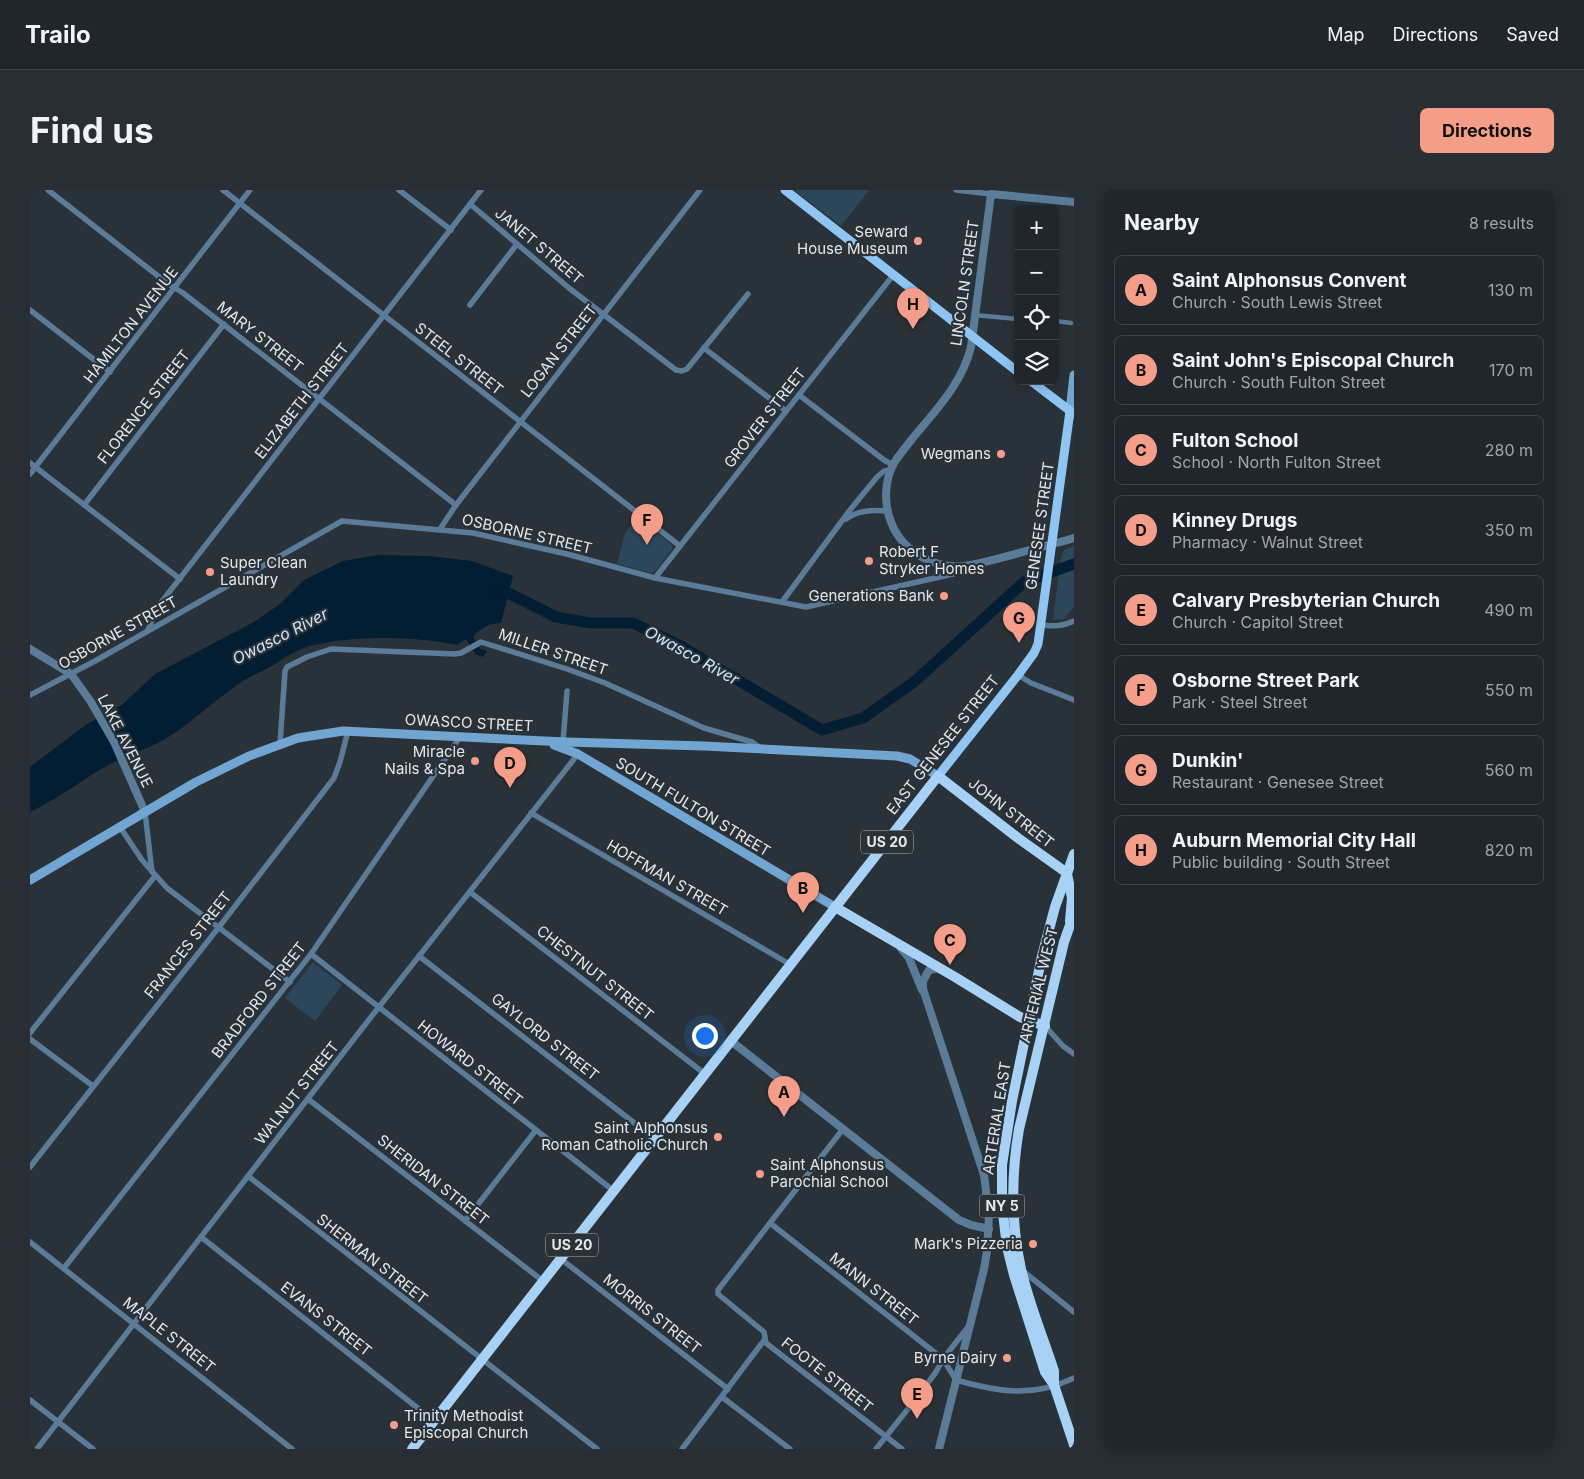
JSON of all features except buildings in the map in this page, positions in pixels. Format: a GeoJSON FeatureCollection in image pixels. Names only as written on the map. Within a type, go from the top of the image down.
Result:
{"type":"FeatureCollection","features":[{"type":"Feature","properties":{"kind":"highway","name":"JOHN STREET"},"geometry":{"type":"LineString","coordinates":[[938,776],[1067,873]]}},
{"type":"Feature","properties":{"kind":"highway","name":"EAST GENESEE STREET"},"geometry":{"type":"LineString","coordinates":[[417,1447],[434,1421],[482,1359],[938,776]]}},
{"type":"Feature","properties":{"kind":"highway","name":"ARTERIAL EAST"},"geometry":{"type":"LineString","coordinates":[[1054,1385],[1045,1372],[1014,1275],[1007,1246],[1002,1205],[1002,1165],[1005,1141],[1048,931],[1074,854]]}},
{"type":"Feature","properties":{"kind":"highway"},"geometry":{"type":"LineString","coordinates":[[1067,873],[1072,898],[1069,916],[1070,924]]}},
{"type":"Feature","properties":{"kind":"highway"},"geometry":{"type":"LineString","coordinates":[[836,907],[941,968],[1020,1017],[1045,1026]]}},
{"type":"Feature","properties":{"kind":"highway","name":"ARTERIAL WEST"},"geometry":{"type":"LineString","coordinates":[[1054,1385],[1054,1371],[1021,1269],[1014,1230],[1013,1174],[1019,1129],[1054,983],[1074,914]]}},
{"type":"Feature","properties":{"kind":"highway","name":"NY 5"},"geometry":{"type":"LineString","coordinates":[[1054,1385],[1074,1445]]}},
{"type":"Feature","properties":{"kind":"main road"},"geometry":{"type":"LineString","coordinates":[[785,190],[1014,369]]}},
{"type":"Feature","properties":{"kind":"main road","name":"GENESEE STREET"},"geometry":{"type":"LineString","coordinates":[[1018,675],[1038,644],[1072,412],[1074,374]]}},
{"type":"Feature","properties":{"kind":"main road"},"geometry":{"type":"LineString","coordinates":[[1035,385],[1072,412]]}},
{"type":"Feature","properties":{"kind":"main road","name":"EAST GENESEE STREET"},"geometry":{"type":"LineString","coordinates":[[938,776],[1018,675]]}},
{"type":"Feature","properties":{"kind":"main road","name":"OWASCO STREET"},"geometry":{"type":"LineString","coordinates":[[30,880],[145,812],[249,756],[298,738],[348,731],[897,756],[910,759],[938,776]]}},
{"type":"Feature","properties":{"kind":"main road","name":"SOUTH FULTON STREET"},"geometry":{"type":"LineString","coordinates":[[532,740],[565,748],[578,754],[836,907]]}},
{"type":"Feature","properties":{"kind":"main road"},"geometry":{"type":"LineString","coordinates":[[578,754],[579,742]]}},
{"type":"Feature","properties":{"kind":"street","name":"MARY STREET"},"geometry":{"type":"LineString","coordinates":[[48,190],[456,505]]}},
{"type":"Feature","properties":{"kind":"street","name":"STEEL STREET"},"geometry":{"type":"LineString","coordinates":[[223,190],[680,546]]}},
{"type":"Feature","properties":{"kind":"street","name":"HAMILTON AVENUE"},"geometry":{"type":"LineString","coordinates":[[30,474],[33,465],[110,372],[250,190]]}},
{"type":"Feature","properties":{"kind":"street"},"geometry":{"type":"LineString","coordinates":[[400,190],[450,230]]}},
{"type":"Feature","properties":{"kind":"street","name":"ELIZABETH STREET"},"geometry":{"type":"LineString","coordinates":[[148,630],[160,604],[481,190]]}},
{"type":"Feature","properties":{"kind":"street","name":"LOGAN STREET"},"geometry":{"type":"LineString","coordinates":[[440,529],[456,505],[700,190]]}},
{"type":"Feature","properties":{"kind":"street"},"geometry":{"type":"LineString","coordinates":[[956,190],[1074,202]]}},
{"type":"Feature","properties":{"kind":"street","name":"LINCOLN STREET"},"geometry":{"type":"LineString","coordinates":[[842,522],[850,516],[865,511],[887,511],[887,492],[892,468],[958,380],[968,359],[991,194]]}},
{"type":"Feature","properties":{"kind":"street","name":"JANET STREET"},"geometry":{"type":"LineString","coordinates":[[470,204],[603,314],[676,370],[684,370],[704,348]]}},
{"type":"Feature","properties":{"kind":"street"},"geometry":{"type":"LineString","coordinates":[[470,304],[518,244]]}},
{"type":"Feature","properties":{"kind":"street","name":"GROVER STREET"},"geometry":{"type":"LineString","coordinates":[[655,578],[894,274]]}},
{"type":"Feature","properties":{"kind":"street"},"geometry":{"type":"LineString","coordinates":[[748,294],[704,348],[786,411]]}},
{"type":"Feature","properties":{"kind":"street"},"geometry":{"type":"LineString","coordinates":[[30,310],[110,372]]}},
{"type":"Feature","properties":{"kind":"street"},"geometry":{"type":"LineString","coordinates":[[974,315],[1014,319]]}},
{"type":"Feature","properties":{"kind":"street"},"geometry":{"type":"LineString","coordinates":[[1059,322],[1071,323]]}},
{"type":"Feature","properties":{"kind":"street","name":"FLORENCE STREET"},"geometry":{"type":"LineString","coordinates":[[84,505],[224,324]]}},
{"type":"Feature","properties":{"kind":"street"},"geometry":{"type":"LineString","coordinates":[[799,395],[892,468]]}},
{"type":"Feature","properties":{"kind":"street"},"geometry":{"type":"LineString","coordinates":[[33,465],[180,579]]}},
{"type":"Feature","properties":{"kind":"street","name":"LINCOLN STREET"},"geometry":{"type":"LineString","coordinates":[[782,602],[878,477],[884,471],[892,468]]}},
{"type":"Feature","properties":{"kind":"street"},"geometry":{"type":"LineString","coordinates":[[887,511],[896,533],[903,542],[913,552],[926,560],[938,564],[964,566],[1074,538]]}},
{"type":"Feature","properties":{"kind":"street","name":"OSBORNE STREET"},"geometry":{"type":"LineString","coordinates":[[30,695],[71,674],[342,521],[473,533],[655,578],[808,607],[953,574],[964,566]]}},
{"type":"Feature","properties":{"kind":"street"},"geometry":{"type":"LineString","coordinates":[[1041,625],[1058,627],[1065,626],[1074,621]]}},
{"type":"Feature","properties":{"kind":"street","name":"MILLER STREET"},"geometry":{"type":"LineString","coordinates":[[280,744],[285,671],[287,667],[316,653],[335,649],[455,654],[481,642],[513,651],[605,683],[704,728],[752,742],[762,749]]}},
{"type":"Feature","properties":{"kind":"street","name":"LAKE AVENUE"},"geometry":{"type":"LineString","coordinates":[[30,649],[71,674],[91,702],[114,742],[145,812]]}},
{"type":"Feature","properties":{"kind":"street"},"geometry":{"type":"LineString","coordinates":[[1018,675],[1031,684],[1074,700]]}},
{"type":"Feature","properties":{"kind":"street"},"geometry":{"type":"LineString","coordinates":[[563,742],[567,691]]}},
{"type":"Feature","properties":{"kind":"street","name":"FRANCES STREET"},"geometry":{"type":"LineString","coordinates":[[30,1166],[334,778],[348,731]]}},
{"type":"Feature","properties":{"kind":"street","name":"BRADFORD STREET"},"geometry":{"type":"LineString","coordinates":[[64,1268],[311,954],[460,737]]}},
{"type":"Feature","properties":{"kind":"street","name":"WALNUT STREET"},"geometry":{"type":"LineString","coordinates":[[37,1449],[379,1007],[578,754]]}},
{"type":"Feature","properties":{"kind":"street"},"geometry":{"type":"LineString","coordinates":[[30,1034],[154,874],[145,812]]}},
{"type":"Feature","properties":{"kind":"street","name":"HOFFMAN STREET"},"geometry":{"type":"LineString","coordinates":[[531,813],[791,965]]}},
{"type":"Feature","properties":{"kind":"street"},"geometry":{"type":"LineString","coordinates":[[120,827],[135,851],[167,888],[290,982]]}},
{"type":"Feature","properties":{"kind":"street","name":"CHESTNUT STREET"},"geometry":{"type":"LineString","coordinates":[[470,892],[705,1074]]}},
{"type":"Feature","properties":{"kind":"street"},"geometry":{"type":"LineString","coordinates":[[892,940],[909,958],[925,996],[984,1175],[988,1200],[989,1229],[984,1269],[939,1449]]}},
{"type":"Feature","properties":{"kind":"street","name":"HOWARD STREET"},"geometry":{"type":"LineString","coordinates":[[311,954],[614,1191]]}},
{"type":"Feature","properties":{"kind":"street","name":"GAYLORD STREET"},"geometry":{"type":"LineString","coordinates":[[419,956],[655,1139]]}},
{"type":"Feature","properties":{"kind":"street"},"geometry":{"type":"LineString","coordinates":[[925,996],[923,981],[926,975],[929,970],[941,968]]}},
{"type":"Feature","properties":{"kind":"street"},"geometry":{"type":"LineString","coordinates":[[1045,1026],[1063,1046],[1074,1054]]}},
{"type":"Feature","properties":{"kind":"street"},"geometry":{"type":"LineString","coordinates":[[30,1038],[92,1086]]}},
{"type":"Feature","properties":{"kind":"street"},"geometry":{"type":"LineString","coordinates":[[731,1041],[958,1220],[989,1229]]}},
{"type":"Feature","properties":{"kind":"street","name":"SHERIDAN STREET"},"geometry":{"type":"LineString","coordinates":[[308,1099],[543,1281]]}},
{"type":"Feature","properties":{"kind":"street"},"geometry":{"type":"LineString","coordinates":[[770,1223],[843,1129]]}},
{"type":"Feature","properties":{"kind":"street"},"geometry":{"type":"LineString","coordinates":[[465,1221],[536,1130]]}},
{"type":"Feature","properties":{"kind":"street","name":"SHERMAN STREET"},"geometry":{"type":"LineString","coordinates":[[248,1176],[597,1449]]}},
{"type":"Feature","properties":{"kind":"street","name":"FOOTE STREET"},"geometry":{"type":"LineString","coordinates":[[770,1223],[718,1290],[718,1294],[764,1332],[766,1343],[902,1449]]}},
{"type":"Feature","properties":{"kind":"street","name":"MANN STREET"},"geometry":{"type":"LineString","coordinates":[[770,1223],[943,1360],[956,1380]]}},
{"type":"Feature","properties":{"kind":"street","name":"EVANS STREET"},"geometry":{"type":"LineString","coordinates":[[201,1237],[434,1421]]}},
{"type":"Feature","properties":{"kind":"street","name":"MAPLE STREET"},"geometry":{"type":"LineString","coordinates":[[30,1242],[292,1449]]}},
{"type":"Feature","properties":{"kind":"street","name":"MORRIS STREET"},"geometry":{"type":"LineString","coordinates":[[561,1258],[728,1389]]}},
{"type":"Feature","properties":{"kind":"street"},"geometry":{"type":"LineString","coordinates":[[1021,1269],[1074,1312]]}},
{"type":"Feature","properties":{"kind":"street"},"geometry":{"type":"LineString","coordinates":[[876,1449],[969,1327]]}},
{"type":"Feature","properties":{"kind":"street"},"geometry":{"type":"LineString","coordinates":[[682,1449],[765,1339]]}},
{"type":"Feature","properties":{"kind":"street"},"geometry":{"type":"LineString","coordinates":[[956,1380],[997,1390],[1015,1392],[1035,1390],[1074,1378]]}},
{"type":"Feature","properties":{"kind":"street"},"geometry":{"type":"LineString","coordinates":[[722,1397],[790,1449]]}},
{"type":"Feature","properties":{"kind":"street"},"geometry":{"type":"LineString","coordinates":[[30,1400],[93,1449]]}},
{"type":"Feature","properties":{"kind":"shaded area"},"geometry":{"type":"Polygon","coordinates":[[[794,190],[869,190],[841,226],[794,190]]]}},
{"type":"Feature","properties":{"kind":"shaded area"},"geometry":{"type":"Polygon","coordinates":[[[637,518],[671,544],[673,548],[652,573],[617,564],[625,533],[637,518]]]}},
{"type":"Feature","properties":{"kind":"shaded area"},"geometry":{"type":"Polygon","coordinates":[[[1074,546],[1074,607],[1064,619],[1053,620],[1061,557],[1065,549],[1074,546]]]}},
{"type":"Feature","properties":{"kind":"shaded area"},"geometry":{"type":"Polygon","coordinates":[[[313,962],[342,985],[315,1021],[285,998],[313,962]]]}},
{"type":"Feature","properties":{"kind":"water"},"geometry":{"type":"Polygon","coordinates":[[[377,555],[430,556],[472,561],[513,576],[501,623],[486,626],[473,636],[480,649],[487,651],[483,657],[475,654],[466,639],[457,645],[403,638],[364,638],[327,642],[304,648],[243,681],[170,736],[108,765],[30,812],[30,767],[87,724],[122,705],[155,674],[254,622],[280,604],[304,580],[343,561],[377,555]]]}},
{"type":"Feature","properties":{"kind":"waterway","name":"Owasco River"},"geometry":{"type":"LineString","coordinates":[[494,592],[508,593],[556,617],[591,623],[633,623],[679,645],[822,730],[863,718],[914,682],[1024,582],[1074,564]]}},
{"type":"Feature","properties":{"kind":"place","name":"Seward House Museum"},"geometry":{"type":"Point","coordinates":[918,241]}},
{"type":"Feature","properties":{"kind":"place","name":"Auburn Memorial City Hall"},"geometry":{"type":"Point","coordinates":[913,329]}},
{"type":"Feature","properties":{"kind":"place","name":"Wegmans"},"geometry":{"type":"Point","coordinates":[1001,454]}},
{"type":"Feature","properties":{"kind":"place","name":"Osborne Street Park"},"geometry":{"type":"Point","coordinates":[647,545]}},
{"type":"Feature","properties":{"kind":"place","name":"Robert F Stryker Homes"},"geometry":{"type":"Point","coordinates":[869,561]}},
{"type":"Feature","properties":{"kind":"place","name":"Super Clean Laundry"},"geometry":{"type":"Point","coordinates":[210,572]}},
{"type":"Feature","properties":{"kind":"place","name":"Generations Bank"},"geometry":{"type":"Point","coordinates":[944,596]}},
{"type":"Feature","properties":{"kind":"place","name":"Dunkin'"},"geometry":{"type":"Point","coordinates":[1019,643]}},
{"type":"Feature","properties":{"kind":"place","name":"Miracle Nails & Spa"},"geometry":{"type":"Point","coordinates":[475,761]}},
{"type":"Feature","properties":{"kind":"place","name":"Kinney Drugs"},"geometry":{"type":"Point","coordinates":[510,788]}},
{"type":"Feature","properties":{"kind":"place","name":"Saint John's Episcopal Church"},"geometry":{"type":"Point","coordinates":[803,913]}},
{"type":"Feature","properties":{"kind":"place","name":"Fulton School"},"geometry":{"type":"Point","coordinates":[950,965]}},
{"type":"Feature","properties":{"kind":"place","name":"Saint Alphonsus Convent"},"geometry":{"type":"Point","coordinates":[784,1117]}},
{"type":"Feature","properties":{"kind":"place","name":"Saint Alphonsus Roman Catholic Church"},"geometry":{"type":"Point","coordinates":[718,1137]}},
{"type":"Feature","properties":{"kind":"place","name":"Saint Alphonsus Parochial School"},"geometry":{"type":"Point","coordinates":[760,1174]}},
{"type":"Feature","properties":{"kind":"place","name":"Mark's Pizzeria"},"geometry":{"type":"Point","coordinates":[1033,1244]}},
{"type":"Feature","properties":{"kind":"place","name":"Byrne Dairy"},"geometry":{"type":"Point","coordinates":[1007,1358]}},
{"type":"Feature","properties":{"kind":"place","name":"Calvary Presbyterian Church"},"geometry":{"type":"Point","coordinates":[917,1419]}},
{"type":"Feature","properties":{"kind":"place","name":"Trinity Methodist Episcopal Church"},"geometry":{"type":"Point","coordinates":[394,1425]}}]}
